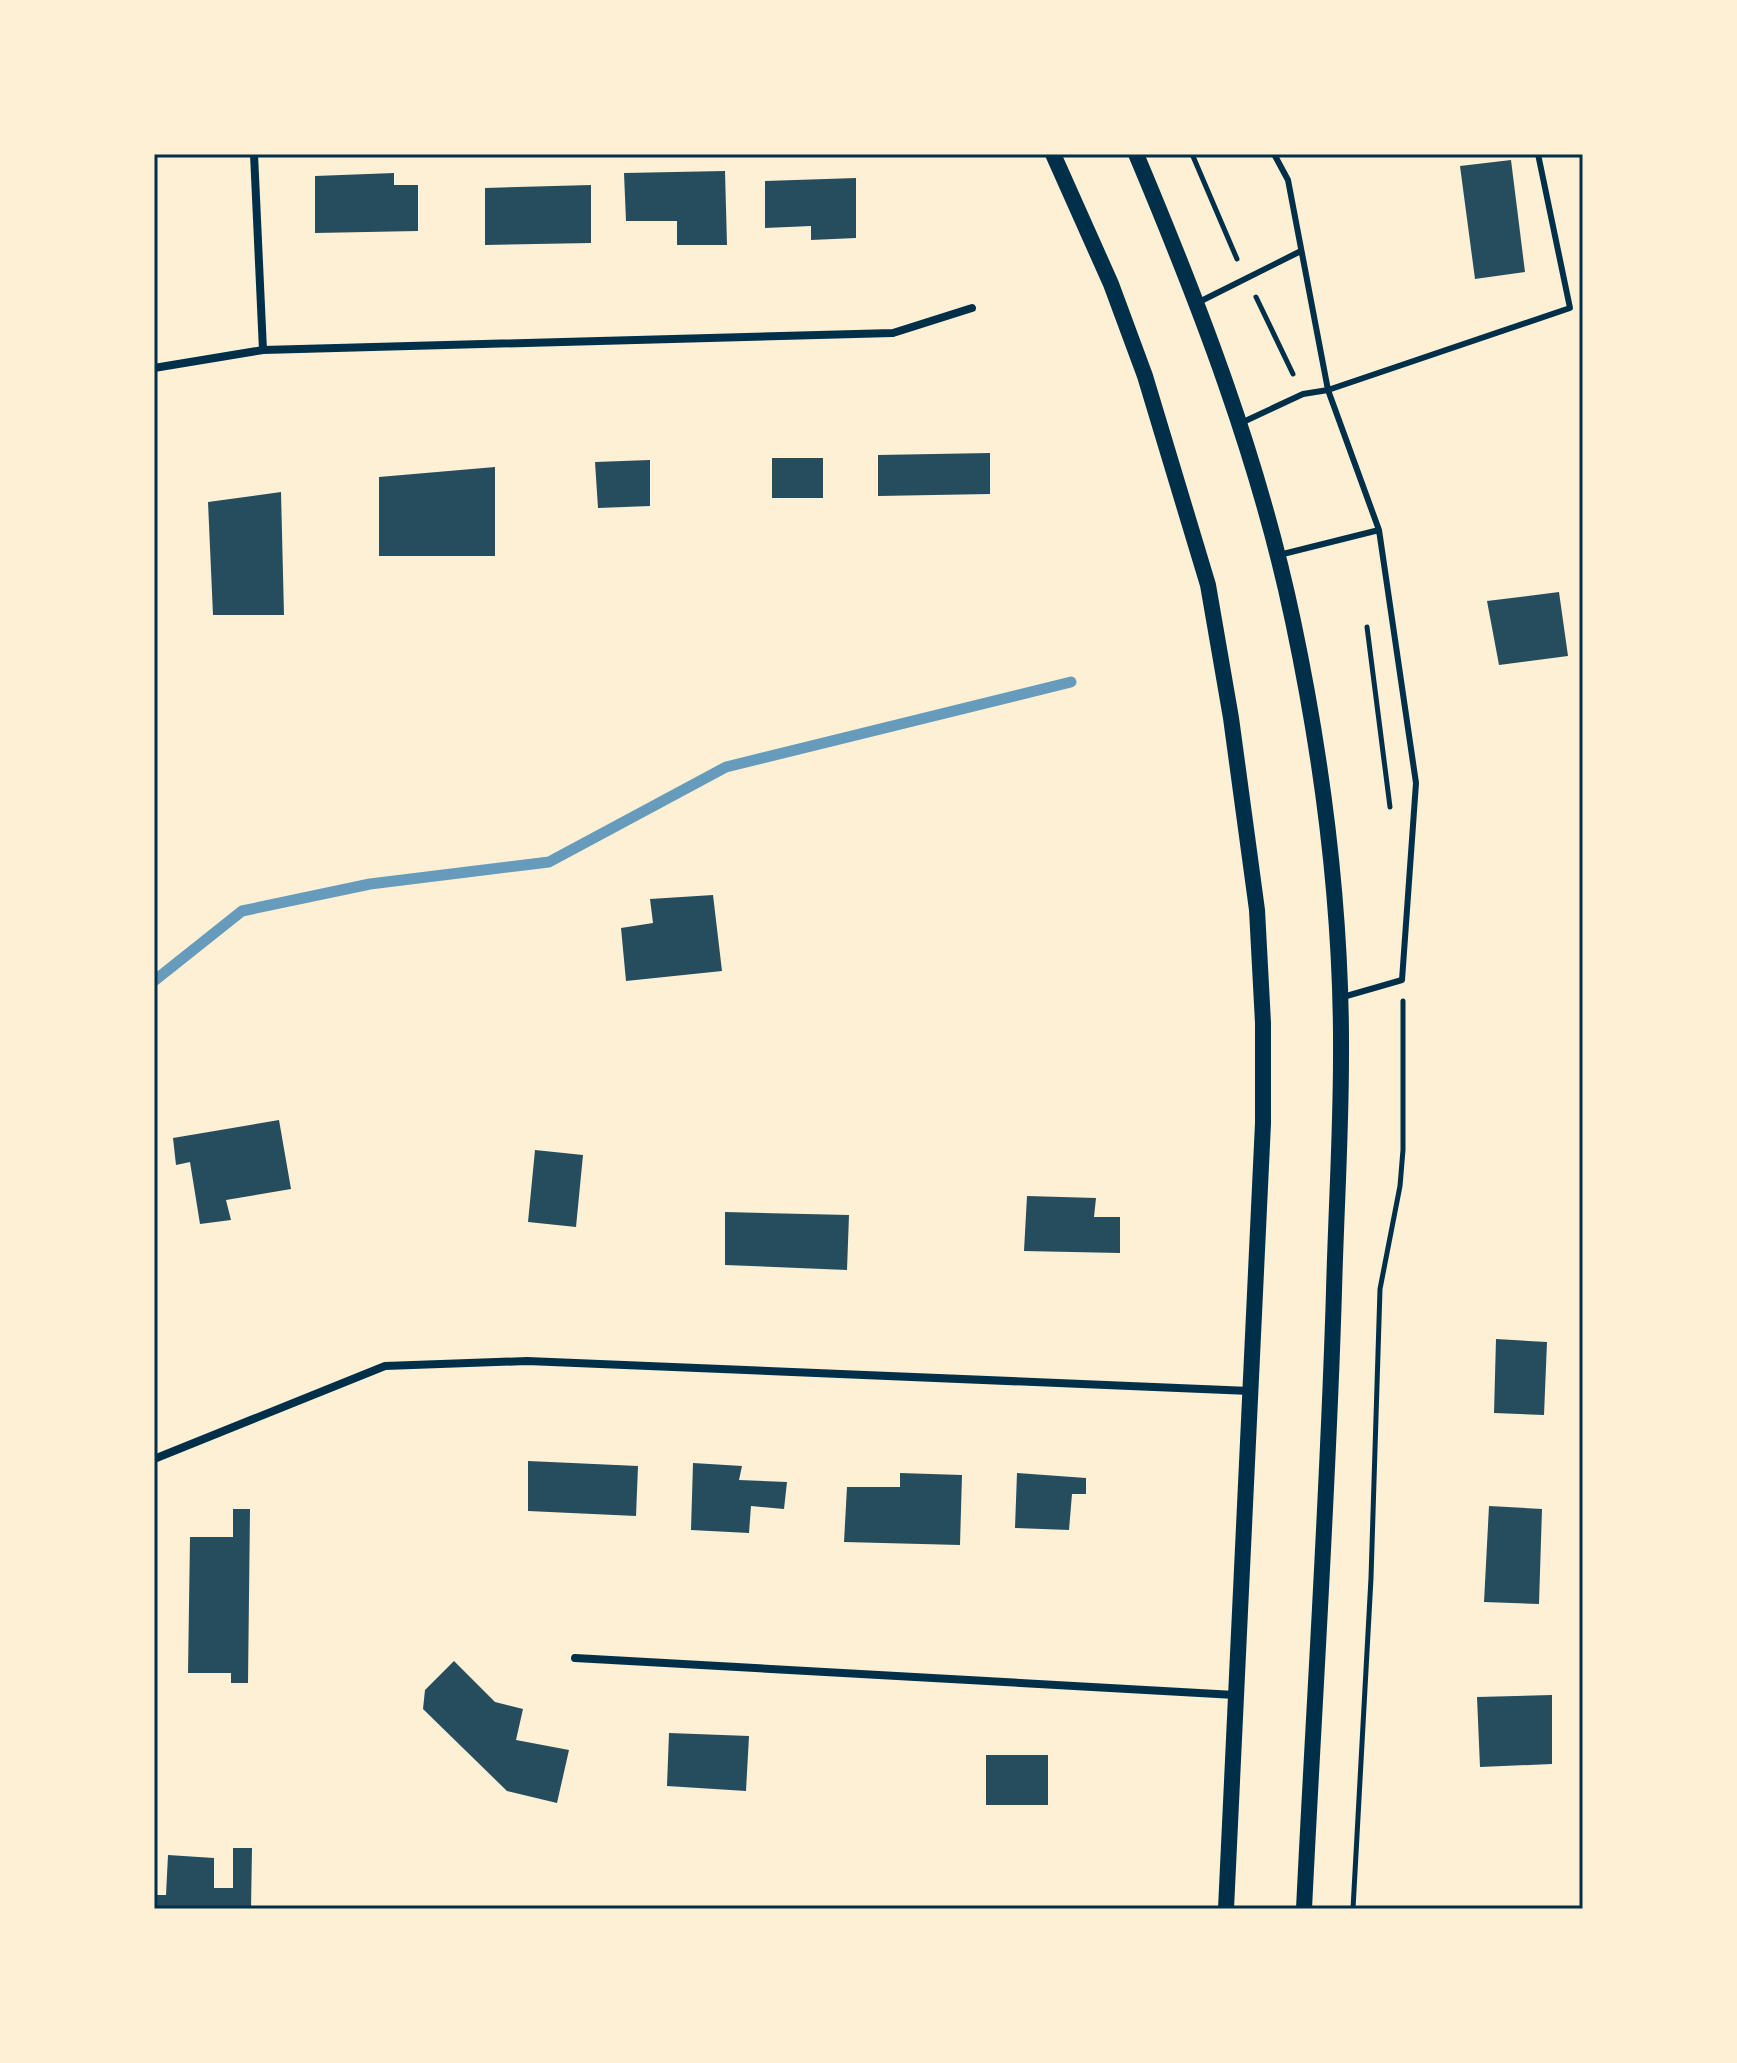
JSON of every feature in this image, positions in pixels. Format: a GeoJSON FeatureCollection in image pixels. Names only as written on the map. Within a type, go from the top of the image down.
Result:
{"type":"FeatureCollection","features":[{"type":"Feature","properties":{"kind":"main road"},"geometry":{"type":"LineString","coordinates":[[1053,154],[1111,284],[1161,426],[1208,585],[1231,718],[1257,910],[1263,1023],[1262,1154],[1226,1909]]}},
{"type":"Feature","properties":{"kind":"main road"},"geometry":{"type":"LineString","coordinates":[[1136,154],[1197,303],[1241,423],[1277,555],[1309,704],[1330,857],[1341,1055],[1332,1353],[1304,1909]]}},
{"type":"Feature","properties":{"kind":"street"},"geometry":{"type":"LineString","coordinates":[[254,154],[263,350]]}},
{"type":"Feature","properties":{"kind":"street"},"geometry":{"type":"LineString","coordinates":[[154,368],[263,350],[893,333],[972,308]]}},
{"type":"Feature","properties":{"kind":"street"},"geometry":{"type":"LineString","coordinates":[[546,1359],[1251,1391]]}},
{"type":"Feature","properties":{"kind":"street"},"geometry":{"type":"LineString","coordinates":[[154,1459],[385,1366],[527,1361],[1251,1391]]}},
{"type":"Feature","properties":{"kind":"street"},"geometry":{"type":"LineString","coordinates":[[575,1658],[1236,1695]]}},
{"type":"Feature","properties":{"kind":"lane"},"geometry":{"type":"LineString","coordinates":[[1274,154],[1288,180],[1328,390],[1379,530],[1416,783],[1402,980],[1339,998]]}},
{"type":"Feature","properties":{"kind":"lane"},"geometry":{"type":"LineString","coordinates":[[1241,423],[1303,394],[1328,390],[1570,308],[1538,154]]}},
{"type":"Feature","properties":{"kind":"lane"},"geometry":{"type":"LineString","coordinates":[[1197,303],[1301,251]]}},
{"type":"Feature","properties":{"kind":"lane"},"geometry":{"type":"LineString","coordinates":[[1277,555],[1379,530]]}},
{"type":"Feature","properties":{"kind":"building"},"geometry":{"type":"Polygon","coordinates":[[[1511,160],[1525,272],[1475,279],[1460,166],[1511,160]]]}},
{"type":"Feature","properties":{"kind":"building"},"geometry":{"type":"Polygon","coordinates":[[[725,171],[727,245],[677,245],[677,221],[626,221],[624,173],[725,171]]]}},
{"type":"Feature","properties":{"kind":"building"},"geometry":{"type":"Polygon","coordinates":[[[394,173],[394,185],[418,185],[418,231],[315,233],[315,176],[394,173]]]}},
{"type":"Feature","properties":{"kind":"building"},"geometry":{"type":"Polygon","coordinates":[[[856,178],[856,238],[811,240],[811,226],[765,228],[765,181],[856,178]]]}},
{"type":"Feature","properties":{"kind":"building"},"geometry":{"type":"Polygon","coordinates":[[[591,185],[591,243],[485,245],[485,188],[591,185]]]}},
{"type":"Feature","properties":{"kind":"building"},"geometry":{"type":"Polygon","coordinates":[[[990,453],[990,494],[878,496],[878,455],[990,453]]]}},
{"type":"Feature","properties":{"kind":"building"},"geometry":{"type":"Polygon","coordinates":[[[772,458],[823,458],[823,498],[772,498],[772,458]]]}},
{"type":"Feature","properties":{"kind":"building"},"geometry":{"type":"Polygon","coordinates":[[[650,460],[650,506],[598,508],[595,462],[650,460]]]}},
{"type":"Feature","properties":{"kind":"building"},"geometry":{"type":"Polygon","coordinates":[[[495,467],[495,556],[379,556],[379,477],[495,467]]]}},
{"type":"Feature","properties":{"kind":"building"},"geometry":{"type":"Polygon","coordinates":[[[281,492],[284,615],[213,615],[208,502],[281,492]]]}},
{"type":"Feature","properties":{"kind":"building"},"geometry":{"type":"Polygon","coordinates":[[[1559,592],[1568,656],[1499,665],[1487,601],[1559,592]]]}},
{"type":"Feature","properties":{"kind":"building"},"geometry":{"type":"Polygon","coordinates":[[[713,895],[722,971],[626,981],[621,928],[653,923],[650,899],[713,895]]]}},
{"type":"Feature","properties":{"kind":"building"},"geometry":{"type":"Polygon","coordinates":[[[279,1120],[291,1189],[226,1200],[231,1220],[200,1224],[190,1162],[176,1165],[173,1138],[279,1120]]]}},
{"type":"Feature","properties":{"kind":"building"},"geometry":{"type":"Polygon","coordinates":[[[535,1150],[583,1155],[576,1227],[528,1222],[535,1150]]]}},
{"type":"Feature","properties":{"kind":"building"},"geometry":{"type":"Polygon","coordinates":[[[1027,1196],[1096,1198],[1094,1217],[1120,1217],[1120,1253],[1024,1251],[1027,1196]]]}},
{"type":"Feature","properties":{"kind":"building"},"geometry":{"type":"Polygon","coordinates":[[[725,1212],[849,1215],[847,1270],[725,1265],[725,1212]]]}},
{"type":"Feature","properties":{"kind":"building"},"geometry":{"type":"Polygon","coordinates":[[[1496,1339],[1547,1342],[1544,1415],[1494,1413],[1496,1339]]]}},
{"type":"Feature","properties":{"kind":"building"},"geometry":{"type":"Polygon","coordinates":[[[528,1461],[638,1466],[636,1516],[528,1511],[528,1461]]]}},
{"type":"Feature","properties":{"kind":"building"},"geometry":{"type":"Polygon","coordinates":[[[693,1463],[742,1466],[739,1480],[787,1482],[784,1509],[751,1506],[749,1533],[691,1530],[693,1463]]]}},
{"type":"Feature","properties":{"kind":"building"},"geometry":{"type":"Polygon","coordinates":[[[900,1473],[962,1475],[960,1545],[844,1542],[847,1487],[900,1487],[900,1473]]]}},
{"type":"Feature","properties":{"kind":"building"},"geometry":{"type":"Polygon","coordinates":[[[1017,1473],[1086,1478],[1086,1494],[1072,1494],[1069,1530],[1015,1528],[1017,1473]]]}},
{"type":"Feature","properties":{"kind":"building"},"geometry":{"type":"Polygon","coordinates":[[[1489,1506],[1542,1509],[1539,1604],[1484,1602],[1489,1506]]]}},
{"type":"Feature","properties":{"kind":"building"},"geometry":{"type":"Polygon","coordinates":[[[233,1509],[250,1509],[248,1683],[231,1683],[231,1673],[188,1673],[190,1537],[233,1537],[233,1509]]]}},
{"type":"Feature","properties":{"kind":"building"},"geometry":{"type":"Polygon","coordinates":[[[454,1661],[495,1702],[523,1709],[516,1740],[569,1750],[557,1803],[507,1791],[423,1709],[425,1690],[454,1661]]]}},
{"type":"Feature","properties":{"kind":"building"},"geometry":{"type":"Polygon","coordinates":[[[1552,1695],[1552,1764],[1480,1767],[1477,1697],[1552,1695]]]}},
{"type":"Feature","properties":{"kind":"building"},"geometry":{"type":"Polygon","coordinates":[[[669,1733],[749,1736],[746,1791],[667,1786],[669,1733]]]}},
{"type":"Feature","properties":{"kind":"building"},"geometry":{"type":"Polygon","coordinates":[[[986,1755],[1048,1755],[1048,1805],[986,1805],[986,1755]]]}},
{"type":"Feature","properties":{"kind":"building"},"geometry":{"type":"Polygon","coordinates":[[[233,1848],[252,1848],[251,1909],[154,1909],[154,1895],[166,1895],[168,1855],[214,1858],[214,1888],[233,1888],[233,1848]]]}},
{"type":"Feature","properties":{"kind":"waterway"},"geometry":{"type":"LineString","coordinates":[[154,981],[242,911],[370,884],[549,862],[726,767],[1071,682]]}}]}
